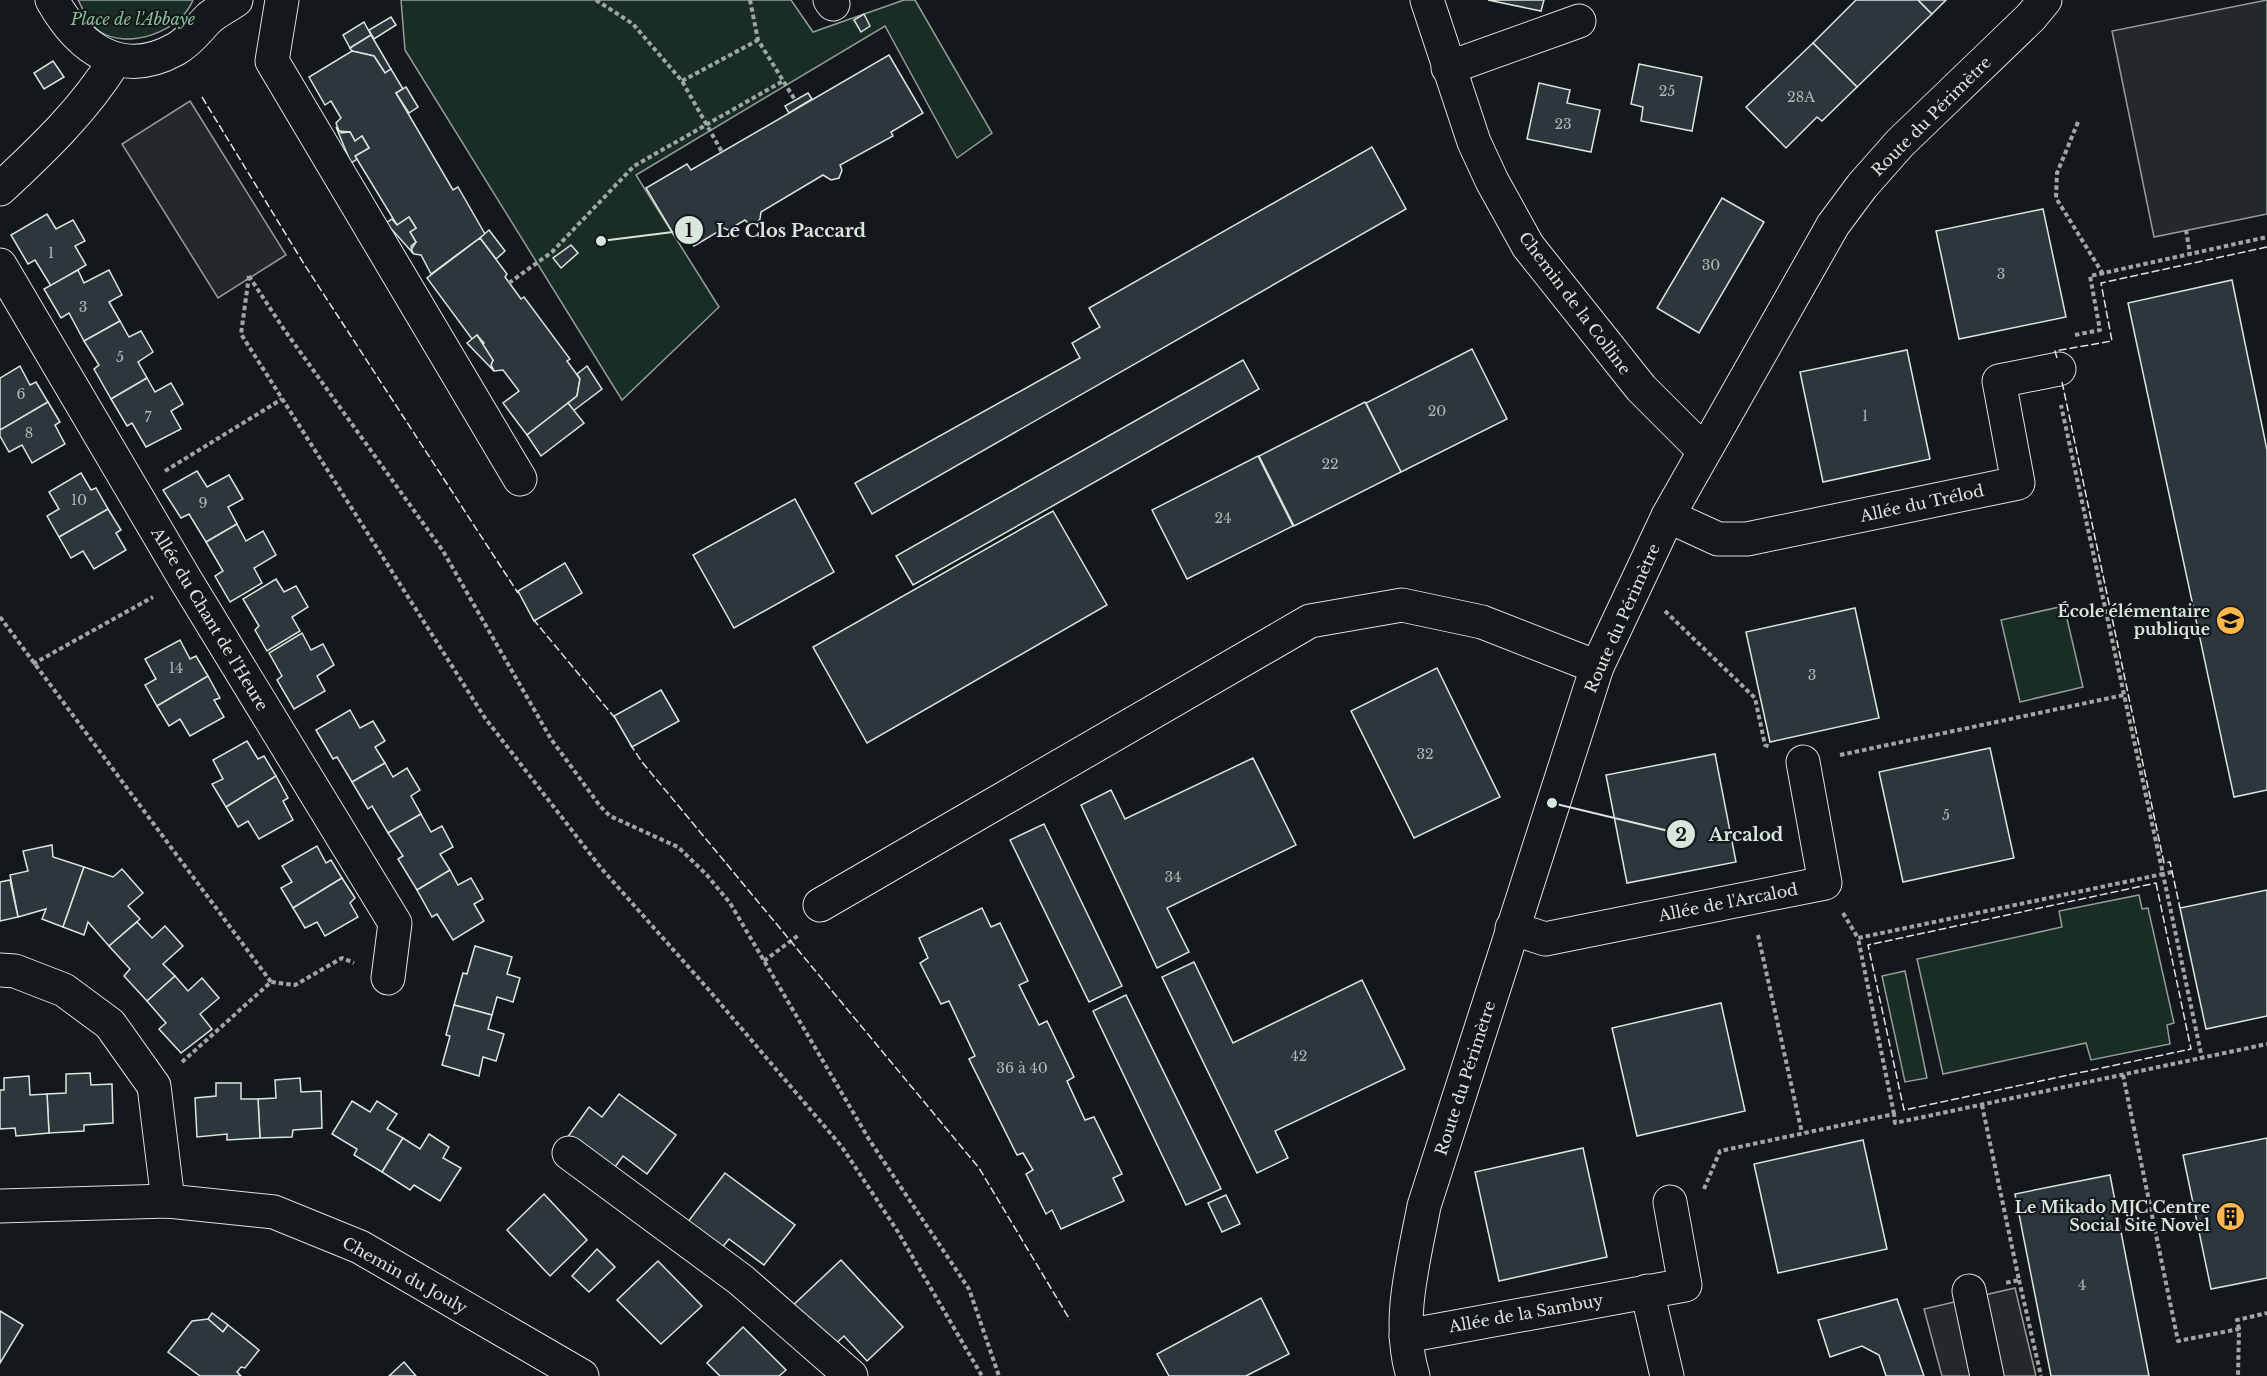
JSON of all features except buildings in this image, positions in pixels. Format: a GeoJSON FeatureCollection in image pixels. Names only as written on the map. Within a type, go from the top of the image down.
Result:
{"type":"FeatureCollection","features":[{"type":"Feature","properties":{"kind":"street"},"geometry":{"type":"LineString","coordinates":[[52,0],[65,23],[89,48],[115,60],[156,58],[177,48],[194,35],[221,6]]}},
{"type":"Feature","properties":{"kind":"street"},"geometry":{"type":"LineString","coordinates":[[282,0],[273,61],[520,479]]}},
{"type":"Feature","properties":{"kind":"street","name":"Chemin de la Colline"},"geometry":{"type":"LineString","coordinates":[[1427,0],[1474,142],[1492,181],[1528,246],[1641,388],[1703,450]]}},
{"type":"Feature","properties":{"kind":"street","name":"Route du Périmètre"},"geometry":{"type":"LineString","coordinates":[[1404,1363],[1410,1283],[1424,1206],[1597,667],[1629,595],[1703,450],[1822,243],[1862,186],[1900,143],[2031,17],[2045,0]]}},
{"type":"Feature","properties":{"kind":"street"},"geometry":{"type":"LineString","coordinates":[[1448,68],[1579,21]]}},
{"type":"Feature","properties":{"kind":"street"},"geometry":{"type":"LineString","coordinates":[[0,189],[47,145],[96,90],[115,60]]}},
{"type":"Feature","properties":{"kind":"street","name":"Allée du Chant de l'Heure"},"geometry":{"type":"LineString","coordinates":[[0,265],[185,579],[395,924],[388,978]]}},
{"type":"Feature","properties":{"kind":"street","name":"Allée du Trélod"},"geometry":{"type":"LineString","coordinates":[[1668,516],[1718,538],[1747,539],[2018,483],[1999,381],[2057,369]]}},
{"type":"Feature","properties":{"kind":"street"},"geometry":{"type":"LineString","coordinates":[[820,904],[1310,621],[1402,605],[1482,622],[1597,667]]}},
{"type":"Feature","properties":{"kind":"street","name":"Allée de l'Arcalod"},"geometry":{"type":"LineString","coordinates":[[1512,928],[1545,939],[1825,883],[1803,762]]}},
{"type":"Feature","properties":{"kind":"street"},"geometry":{"type":"LineString","coordinates":[[0,970],[15,971],[64,990],[110,1024],[154,1086],[168,1201]]}},
{"type":"Feature","properties":{"kind":"street"},"geometry":{"type":"LineString","coordinates":[[569,1153],[741,1280],[851,1376]]}},
{"type":"Feature","properties":{"kind":"street","name":"Chemin du Jouly"},"geometry":{"type":"LineString","coordinates":[[0,1206],[168,1201],[274,1212],[360,1246],[582,1376]]}},
{"type":"Feature","properties":{"kind":"street","name":"Allée de la Sambuy"},"geometry":{"type":"LineString","coordinates":[[1404,1363],[1647,1291],[1685,1285],[1670,1202]]}},
{"type":"Feature","properties":{"kind":"street"},"geometry":{"type":"LineString","coordinates":[[1647,1291],[1667,1376]]}},
{"type":"Feature","properties":{"kind":"street"},"geometry":{"type":"LineString","coordinates":[[1969,1291],[1987,1376]]}},
{"type":"Feature","properties":{"kind":"path"},"geometry":{"type":"LineString","coordinates":[[596,0],[633,24],[682,81],[722,152]]}},
{"type":"Feature","properties":{"kind":"path"},"geometry":{"type":"LineString","coordinates":[[750,0],[758,39],[795,100]]}},
{"type":"Feature","properties":{"kind":"path"},"geometry":{"type":"LineString","coordinates":[[682,81],[758,39]]}},
{"type":"Feature","properties":{"kind":"path"},"geometry":{"type":"LineString","coordinates":[[509,283],[552,252],[634,166],[783,81]]}},
{"type":"Feature","properties":{"kind":"path"},"geometry":{"type":"LineString","coordinates":[[2078,122],[2057,173],[2054,189],[2062,212],[2103,274]]}},
{"type":"Feature","properties":{"kind":"path"},"geometry":{"type":"LineString","coordinates":[[2186,230],[2190,254]]}},
{"type":"Feature","properties":{"kind":"path"},"geometry":{"type":"LineString","coordinates":[[2202,1058],[2057,369],[2047,340],[2100,330],[2090,276],[2267,237]]}},
{"type":"Feature","properties":{"kind":"path"},"geometry":{"type":"LineString","coordinates":[[982,1376],[898,1232],[842,1147],[708,989],[601,868],[485,718],[241,334],[249,276],[283,328],[443,551],[551,739],[600,806],[610,816],[678,847],[706,874],[730,903],[870,1141],[969,1289],[999,1376]]}},
{"type":"Feature","properties":{"kind":"path"},"geometry":{"type":"LineString","coordinates":[[133,491],[282,399]]}},
{"type":"Feature","properties":{"kind":"path"},"geometry":{"type":"LineString","coordinates":[[33,664],[185,579]]}},
{"type":"Feature","properties":{"kind":"path"},"geometry":{"type":"LineString","coordinates":[[1629,595],[1661,608],[1755,698],[1765,745],[1803,762],[2124,695]]}},
{"type":"Feature","properties":{"kind":"path"},"geometry":{"type":"LineString","coordinates":[[0,617],[271,982],[295,985],[342,958],[388,978]]}},
{"type":"Feature","properties":{"kind":"path"},"geometry":{"type":"LineString","coordinates":[[2172,872],[1858,938],[1895,1123],[2267,1044]]}},
{"type":"Feature","properties":{"kind":"path"},"geometry":{"type":"LineString","coordinates":[[1750,898],[1802,1133]]}},
{"type":"Feature","properties":{"kind":"path"},"geometry":{"type":"LineString","coordinates":[[154,1086],[271,982]]}},
{"type":"Feature","properties":{"kind":"path"},"geometry":{"type":"LineString","coordinates":[[2122,1075],[2178,1341],[2239,1329]]}},
{"type":"Feature","properties":{"kind":"path"},"geometry":{"type":"LineString","coordinates":[[1982,1105],[2041,1376]]}},
{"type":"Feature","properties":{"kind":"path"},"geometry":{"type":"LineString","coordinates":[[1670,1202],[1702,1194],[1720,1151],[1894,1114]]}},
{"type":"Feature","properties":{"kind":"path"},"geometry":{"type":"LineString","coordinates":[[1969,1291],[2019,1280]]}},
{"type":"Feature","properties":{"kind":"path"},"geometry":{"type":"LineString","coordinates":[[2238,1376],[2239,1329],[2237,1320],[2267,1313]]}},
{"type":"Feature","properties":{"kind":"green space","name":"Place de l'Abbaye"},"geometry":{"type":"Polygon","coordinates":[[[78,0],[193,0],[187,11],[166,29],[152,35],[124,39],[111,37],[95,28],[78,0]]]}},
{"type":"Feature","properties":{"kind":"green space"},"geometry":{"type":"Polygon","coordinates":[[[401,0],[791,0],[813,32],[904,0],[915,0],[992,133],[957,158],[885,26],[636,175],[719,307],[622,400],[405,50],[401,0]]]}},
{"type":"Feature","properties":{"kind":"green space"},"geometry":{"type":"Polygon","coordinates":[[[2064,606],[2083,687],[2020,702],[2001,620],[2064,606]]]}},
{"type":"Feature","properties":{"kind":"green space"},"geometry":{"type":"Polygon","coordinates":[[[2139,895],[2142,909],[2148,908],[2174,1023],[2167,1025],[2170,1044],[2091,1060],[2086,1043],[1943,1074],[1917,959],[2062,927],[2059,911],[2139,895]]]}},
{"type":"Feature","properties":{"kind":"green space"},"geometry":{"type":"Polygon","coordinates":[[[1905,971],[1927,1078],[1905,1082],[1882,976],[1905,971]]]}},
{"type":"Feature","properties":{"kind":"shaded area"},"geometry":{"type":"Polygon","coordinates":[[[2267,0],[2267,214],[2154,237],[2112,31],[2267,0]]]}},
{"type":"Feature","properties":{"kind":"shaded area"},"geometry":{"type":"Polygon","coordinates":[[[190,101],[286,255],[218,298],[122,144],[190,101]]]}},
{"type":"Feature","properties":{"kind":"shaded area"},"geometry":{"type":"Polygon","coordinates":[[[2015,1288],[2036,1376],[1942,1376],[1924,1309],[2015,1288]]]}},
{"type":"Feature","properties":{"kind":"fence"},"geometry":{"type":"LineString","coordinates":[[202,97],[304,264],[518,593]]}},
{"type":"Feature","properties":{"kind":"fence"},"geometry":{"type":"LineString","coordinates":[[2057,358],[2055,351],[2112,341],[2101,283],[2267,247]]}},
{"type":"Feature","properties":{"kind":"fence"},"geometry":{"type":"LineString","coordinates":[[2062,382],[2164,863],[2170,862],[2180,908]]}},
{"type":"Feature","properties":{"kind":"fence"},"geometry":{"type":"LineString","coordinates":[[533,619],[615,718]]}},
{"type":"Feature","properties":{"kind":"fence"},"geometry":{"type":"LineString","coordinates":[[630,744],[642,762],[979,1168],[1070,1320]]}},
{"type":"Feature","properties":{"kind":"fence"},"geometry":{"type":"LineString","coordinates":[[2156,883],[2191,1049],[1904,1110],[1868,945],[2156,883]]}},
{"type":"Feature","properties":{"kind":"place","name":"Le Clos Paccard"},"geometry":{"type":"Point","coordinates":[601,241]}},
{"type":"Feature","properties":{"kind":"place","name":"École élémentaire publique"},"geometry":{"type":"Point","coordinates":[2231,620]}},
{"type":"Feature","properties":{"kind":"place","name":"Arcalod"},"geometry":{"type":"Point","coordinates":[1552,803]}},
{"type":"Feature","properties":{"kind":"place","name":"Le Mikado MJC Centre Social Site Novel"},"geometry":{"type":"Point","coordinates":[2231,1216]}}]}
